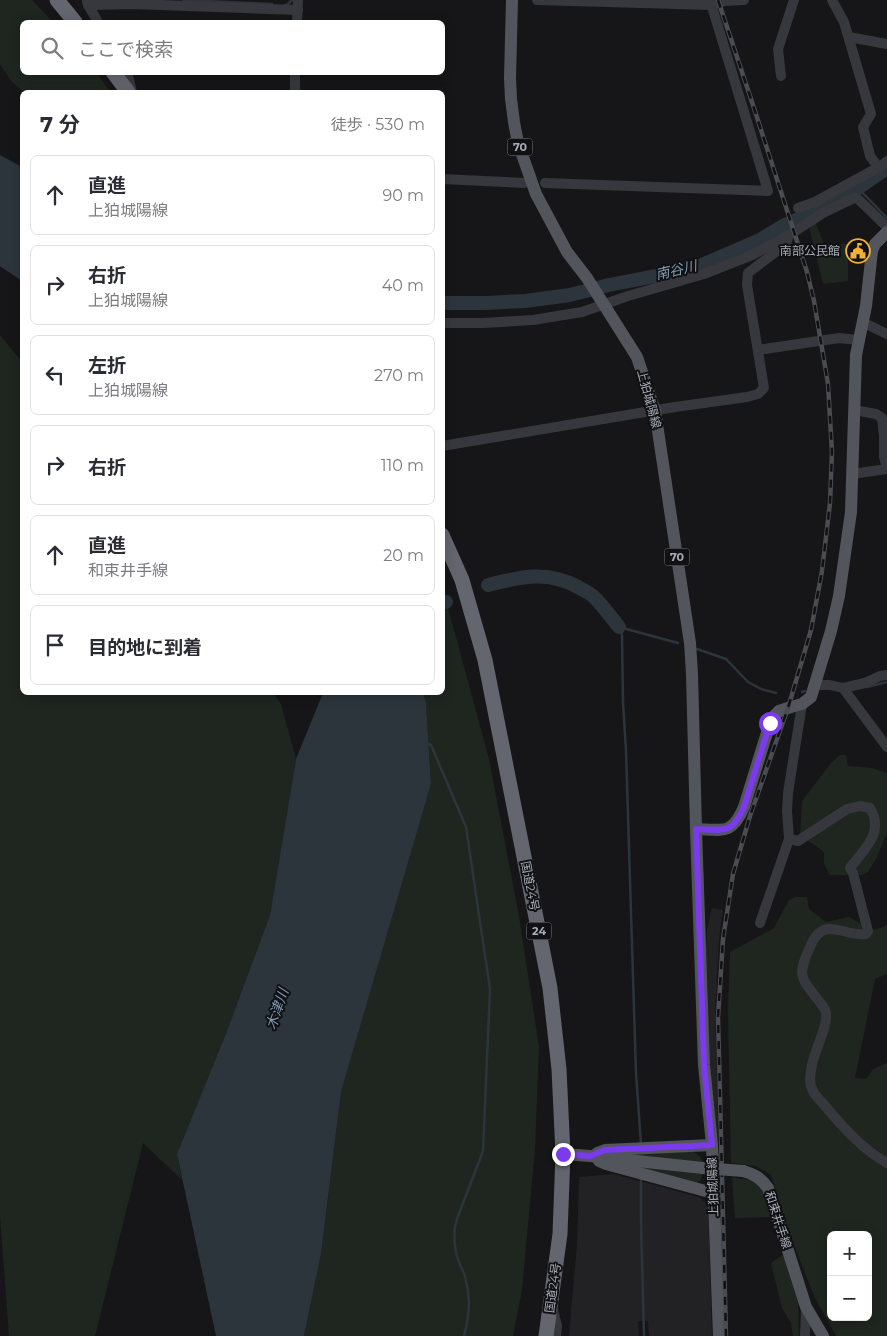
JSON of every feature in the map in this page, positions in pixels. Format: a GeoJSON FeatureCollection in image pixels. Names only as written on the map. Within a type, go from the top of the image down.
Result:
{"type":"FeatureCollection","features":[{"type":"Feature","properties":{"kind":"highway"},"geometry":{"type":"LineString","coordinates":[[57,0],[73,20]]}},
{"type":"Feature","properties":{"kind":"highway"},"geometry":{"type":"LineString","coordinates":[[115,75],[126,90]]}},
{"type":"Feature","properties":{"kind":"highway","name":"国道24号"},"geometry":{"type":"LineString","coordinates":[[445,542],[462,580],[485,660],[550,988],[559,1068],[563,1154],[560,1234],[546,1336]]}},
{"type":"Feature","properties":{"kind":"main road","name":"上狛城陽線"},"geometry":{"type":"LineString","coordinates":[[512,0],[510,78],[518,143],[536,194],[567,252],[587,278],[637,357],[655,411],[690,643],[704,1065],[712,1145],[719,1336]]}},
{"type":"Feature","properties":{"kind":"main road"},"geometry":{"type":"LineString","coordinates":[[696,829],[722,830],[731,827],[738,820],[744,807],[770,723],[779,712],[802,704],[811,698],[816,685],[840,596],[851,512],[856,355],[866,306],[872,251],[875,244],[887,232]]}},
{"type":"Feature","properties":{"kind":"main road"},"geometry":{"type":"LineString","coordinates":[[590,1156],[605,1150],[712,1145]]}},
{"type":"Feature","properties":{"kind":"main road","name":"和束井手線"},"geometry":{"type":"LineString","coordinates":[[563,1154],[743,1171],[755,1175],[764,1181],[768,1188],[806,1306],[823,1336]]}},
{"type":"Feature","properties":{"kind":"main road"},"geometry":{"type":"LineString","coordinates":[[590,1156],[606,1164],[713,1194]]}},
{"type":"Feature","properties":{"kind":"street"},"geometry":{"type":"LineString","coordinates":[[537,0],[711,3],[744,0]]}},
{"type":"Feature","properties":{"kind":"street"},"geometry":{"type":"LineString","coordinates":[[781,76],[778,49],[794,0]]}},
{"type":"Feature","properties":{"kind":"street"},"geometry":{"type":"LineString","coordinates":[[832,0],[844,22],[871,114],[863,127],[870,156],[876,164]]}},
{"type":"Feature","properties":{"kind":"street"},"geometry":{"type":"LineString","coordinates":[[97,20],[88,2],[298,5],[297,20]]}},
{"type":"Feature","properties":{"kind":"street"},"geometry":{"type":"LineString","coordinates":[[544,183],[768,191],[711,3]]}},
{"type":"Feature","properties":{"kind":"street"},"geometry":{"type":"LineString","coordinates":[[849,37],[887,44]]}},
{"type":"Feature","properties":{"kind":"street"},"geometry":{"type":"LineString","coordinates":[[127,75],[132,90]]}},
{"type":"Feature","properties":{"kind":"street"},"geometry":{"type":"LineString","coordinates":[[295,75],[295,90]]}},
{"type":"Feature","properties":{"kind":"street"},"geometry":{"type":"LineString","coordinates":[[839,179],[847,178],[866,170],[887,156]]}},
{"type":"Feature","properties":{"kind":"street"},"geometry":{"type":"LineString","coordinates":[[798,208],[815,202],[887,161]]}},
{"type":"Feature","properties":{"kind":"street"},"geometry":{"type":"LineString","coordinates":[[445,180],[524,183]]}},
{"type":"Feature","properties":{"kind":"street"},"geometry":{"type":"LineString","coordinates":[[445,323],[533,320],[582,312],[602,301],[628,296],[704,274],[752,255],[789,235],[823,213],[854,198],[857,198],[887,227]]}},
{"type":"Feature","properties":{"kind":"street"},"geometry":{"type":"LineString","coordinates":[[445,446],[758,394],[764,388],[748,285],[748,273],[786,244],[789,235]]}},
{"type":"Feature","properties":{"kind":"street"},"geometry":{"type":"LineString","coordinates":[[862,322],[887,334]]}},
{"type":"Feature","properties":{"kind":"street"},"geometry":{"type":"LineString","coordinates":[[758,350],[839,338],[859,340]]}},
{"type":"Feature","properties":{"kind":"street"},"geometry":{"type":"LineString","coordinates":[[852,474],[887,468],[884,457],[882,418],[876,414],[854,410]]}},
{"type":"Feature","properties":{"kind":"street"},"geometry":{"type":"LineString","coordinates":[[816,685],[830,685],[843,688],[887,675]]}},
{"type":"Feature","properties":{"kind":"street"},"geometry":{"type":"LineString","coordinates":[[843,688],[887,747]]}},
{"type":"Feature","properties":{"kind":"street"},"geometry":{"type":"LineString","coordinates":[[760,923],[789,839],[788,793],[802,704]]}},
{"type":"Feature","properties":{"kind":"street"},"geometry":{"type":"LineString","coordinates":[[789,839],[798,841],[848,809],[860,806],[870,808],[875,816],[874,836],[850,868],[868,931],[866,934],[859,935],[833,929],[821,931],[809,948],[802,968],[802,974],[805,983],[826,1012],[824,1028],[812,1065],[810,1079],[813,1091],[860,1144],[876,1157],[887,1162]]}},
{"type":"Feature","properties":{"kind":"street"},"geometry":{"type":"LineString","coordinates":[[552,1303],[557,1326],[556,1336]]}},
{"type":"Feature","properties":{"kind":"street"},"geometry":{"type":"LineString","coordinates":[[805,1336],[806,1306]]}},
{"type":"Feature","properties":{"kind":"shaded area"},"geometry":{"type":"Polygon","coordinates":[[[0,0],[32,0],[51,20],[20,20],[20,75],[98,75],[109,90],[22,90],[11,81],[0,64],[0,0]]]}},
{"type":"Feature","properties":{"kind":"shaded area"},"geometry":{"type":"Polygon","coordinates":[[[815,222],[824,244],[848,244],[848,281],[823,284],[809,226],[815,222]]]}},
{"type":"Feature","properties":{"kind":"shaded area"},"geometry":{"type":"Polygon","coordinates":[[[0,335],[20,360],[20,695],[274,695],[281,704],[296,759],[270,915],[227,1031],[177,1154],[182,1180],[143,1143],[95,1336],[9,1336],[0,1216],[0,335]]]}},
{"type":"Feature","properties":{"kind":"shaded area"},"geometry":{"type":"Polygon","coordinates":[[[445,596],[489,759],[519,916],[539,1047],[535,1149],[522,1290],[513,1336],[304,1336],[321,1254],[341,1092],[431,784],[426,702],[424,695],[445,695],[445,596]]]}},
{"type":"Feature","properties":{"kind":"shaded area"},"geometry":{"type":"Polygon","coordinates":[[[840,755],[846,755],[848,766],[872,768],[887,773],[887,833],[877,857],[868,872],[862,875],[830,875],[824,864],[824,852],[800,837],[802,801],[831,763],[840,755]]]}},
{"type":"Feature","properties":{"kind":"shaded area"},"geometry":{"type":"Polygon","coordinates":[[[795,897],[807,897],[809,909],[826,922],[849,917],[873,930],[884,927],[887,924],[887,974],[875,979],[855,1078],[866,1079],[873,1069],[887,1063],[887,1336],[836,1336],[828,1321],[872,1321],[872,1231],[827,1231],[827,1320],[814,1296],[790,1235],[771,1175],[756,1166],[731,1163],[728,1011],[730,952],[774,928],[789,900],[795,897]]]}},
{"type":"Feature","properties":{"kind":"shaded area"},"geometry":{"type":"Polygon","coordinates":[[[712,908],[723,910],[719,939],[715,1014],[719,1164],[716,1164],[709,1075],[706,947],[707,929],[712,908]]]}},
{"type":"Feature","properties":{"kind":"shaded area"},"geometry":{"type":"Polygon","coordinates":[[[689,1150],[700,1156],[703,1163],[612,1154],[689,1150]]]}},
{"type":"Feature","properties":{"kind":"shaded area"},"geometry":{"type":"Polygon","coordinates":[[[636,1166],[702,1174],[702,1176],[695,1184],[636,1166]]]}},
{"type":"Feature","properties":{"kind":"shaded area"},"geometry":{"type":"Polygon","coordinates":[[[613,1174],[699,1197],[708,1205],[712,1336],[649,1336],[648,1321],[638,1321],[639,1336],[569,1336],[577,1245],[579,1177],[613,1174]]]}},
{"type":"Feature","properties":{"kind":"shaded area"},"geometry":{"type":"Polygon","coordinates":[[[732,1177],[753,1181],[761,1186],[766,1196],[771,1217],[735,1218],[732,1177]]]}},
{"type":"Feature","properties":{"kind":"shaded area"},"geometry":{"type":"Polygon","coordinates":[[[784,1254],[798,1303],[799,1336],[793,1336],[791,1323],[782,1308],[771,1263],[784,1254]]]}},
{"type":"Feature","properties":{"kind":"water"},"geometry":{"type":"Polygon","coordinates":[[[0,155],[20,166],[20,280],[0,266],[0,155]]]}},
{"type":"Feature","properties":{"kind":"water","name":"木津川"},"geometry":{"type":"Polygon","coordinates":[[[322,695],[424,695],[426,702],[431,784],[341,1092],[321,1254],[304,1336],[216,1336],[177,1154],[227,1031],[270,915],[296,759],[322,695]]]}},
{"type":"Feature","properties":{"kind":"waterway"},"geometry":{"type":"LineString","coordinates":[[183,0],[272,4]]}},
{"type":"Feature","properties":{"kind":"waterway"},"geometry":{"type":"LineString","coordinates":[[285,5],[292,0]]}},
{"type":"Feature","properties":{"kind":"waterway","name":"南谷川"},"geometry":{"type":"LineString","coordinates":[[445,303],[525,301],[570,295],[702,265],[760,240],[783,226],[858,188],[887,168]]}},
{"type":"Feature","properties":{"kind":"waterway"},"geometry":{"type":"LineString","coordinates":[[858,188],[887,218]]}},
{"type":"Feature","properties":{"kind":"waterway"},"geometry":{"type":"LineString","coordinates":[[488,585],[522,578],[555,578],[578,587],[592,596],[619,627]]}},
{"type":"Feature","properties":{"kind":"waterway"},"geometry":{"type":"LineString","coordinates":[[619,627],[622,635],[636,1073],[641,1144]]}},
{"type":"Feature","properties":{"kind":"waterway"},"geometry":{"type":"LineString","coordinates":[[619,627],[678,643]]}},
{"type":"Feature","properties":{"kind":"waterway"},"geometry":{"type":"LineString","coordinates":[[697,649],[726,659],[748,682],[761,689],[776,693]]}},
{"type":"Feature","properties":{"kind":"waterway"},"geometry":{"type":"LineString","coordinates":[[867,687],[887,682]]}},
{"type":"Feature","properties":{"kind":"waterway"},"geometry":{"type":"LineString","coordinates":[[426,743],[431,745],[466,827],[490,989],[483,1151],[457,1219],[455,1234],[457,1255],[465,1278],[469,1302],[464,1336]]}},
{"type":"Feature","properties":{"kind":"waterway"},"geometry":{"type":"LineString","coordinates":[[641,1179],[644,1336]]}},
{"type":"Feature","properties":{"kind":"railway"},"geometry":{"type":"LineString","coordinates":[[718,0],[807,272],[814,301],[828,384],[832,452],[830,503],[822,571],[811,630],[788,708],[750,816],[733,874],[723,939],[718,1017],[726,1336]]}},
{"type":"Feature","properties":{"kind":"place","name":"南部公民館"},"geometry":{"type":"Point","coordinates":[858,251]}},
{"type":"Feature","properties":{"kind":"route"},"geometry":{"type":"LineString","coordinates":[[563,1154],[590,1156],[605,1150],[712,1145],[704,1065],[696,829],[722,830],[731,827],[738,820],[744,807],[770,723]]}}]}
